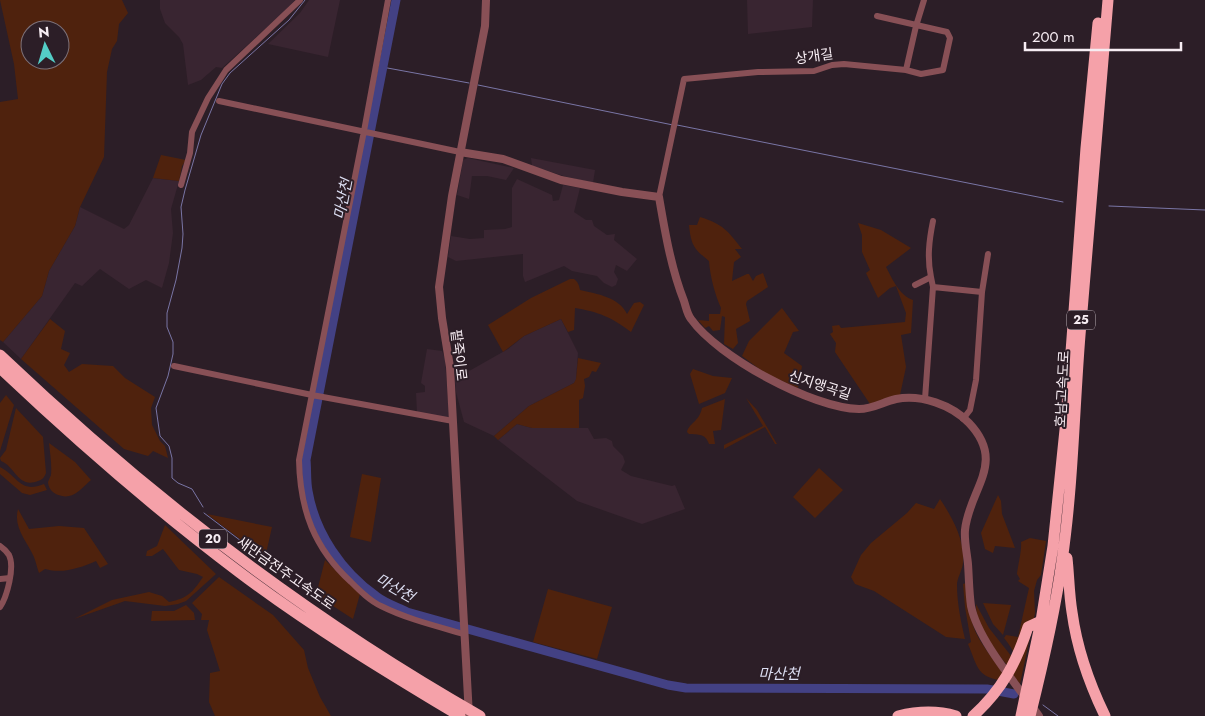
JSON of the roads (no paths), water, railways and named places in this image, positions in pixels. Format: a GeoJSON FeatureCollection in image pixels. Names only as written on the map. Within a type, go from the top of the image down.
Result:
{"type":"FeatureCollection","features":[{"type":"Feature","properties":{"kind":"highway","name":"호남고속도로"},"geometry":{"type":"LineString","coordinates":[[1020,716],[1043,639],[1041,621],[1053,546],[1058,498],[1086,148],[1100,0]]}},
{"type":"Feature","properties":{"kind":"highway","name":"호남고속도로"},"geometry":{"type":"LineString","coordinates":[[1030,716],[1043,639],[1064,544],[1074,456],[1076,389],[1108,0]]}},
{"type":"Feature","properties":{"kind":"highway","name":"새만금전주고속도로"},"geometry":{"type":"LineString","coordinates":[[0,355],[90,439],[250,568],[446,702],[460,716]]}},
{"type":"Feature","properties":{"kind":"highway","name":"새만금전주고속도로"},"geometry":{"type":"LineString","coordinates":[[0,368],[104,464],[240,572],[366,659],[446,702],[480,716]]}},
{"type":"Feature","properties":{"kind":"highway"},"geometry":{"type":"LineString","coordinates":[[1064,544],[1073,619],[1084,665],[1103,711]]}},
{"type":"Feature","properties":{"kind":"highway"},"geometry":{"type":"LineString","coordinates":[[973,716],[1002,686],[1008,665],[1028,628],[1041,621]]}},
{"type":"Feature","properties":{"kind":"highway"},"geometry":{"type":"LineString","coordinates":[[898,716],[926,712],[946,713],[956,716]]}},
{"type":"Feature","properties":{"kind":"street"},"geometry":{"type":"LineString","coordinates":[[181,185],[190,153],[192,132],[208,98],[226,70],[300,0]]}},
{"type":"Feature","properties":{"kind":"street"},"geometry":{"type":"LineString","coordinates":[[388,0],[366,131],[314,395],[298,460],[299,476],[306,517],[324,553],[337,570],[378,605],[409,618],[464,633]]}},
{"type":"Feature","properties":{"kind":"street","name":"팥죽이로"},"geometry":{"type":"LineString","coordinates":[[469,716],[450,367],[439,287],[460,152],[485,26],[486,0]]}},
{"type":"Feature","properties":{"kind":"street"},"geometry":{"type":"LineString","coordinates":[[906,70],[924,0]]}},
{"type":"Feature","properties":{"kind":"street"},"geometry":{"type":"LineString","coordinates":[[877,16],[916,26]]}},
{"type":"Feature","properties":{"kind":"street","name":"상개길"},"geometry":{"type":"LineString","coordinates":[[684,79],[758,72],[814,71],[832,65],[844,64],[906,70],[921,74],[943,70],[950,38],[947,32],[916,26]]}},
{"type":"Feature","properties":{"kind":"street","name":"신지앵곡길"},"geometry":{"type":"LineString","coordinates":[[684,79],[659,197],[665,237],[679,290],[690,318],[714,342],[766,378],[798,393],[844,408],[870,408],[897,399],[925,399],[941,404],[969,423],[980,438],[987,459],[985,471],[967,518],[965,531],[971,607],[987,644],[1008,665],[1039,716]]}},
{"type":"Feature","properties":{"kind":"street"},"geometry":{"type":"LineString","coordinates":[[219,101],[460,152],[503,159],[561,180],[659,197]]}},
{"type":"Feature","properties":{"kind":"street"},"geometry":{"type":"LineString","coordinates":[[925,399],[933,287],[928,262],[933,221]]}},
{"type":"Feature","properties":{"kind":"street"},"geometry":{"type":"LineString","coordinates":[[963,419],[970,410],[976,380],[982,292],[988,254]]}},
{"type":"Feature","properties":{"kind":"street"},"geometry":{"type":"LineString","coordinates":[[915,285],[931,277]]}},
{"type":"Feature","properties":{"kind":"street"},"geometry":{"type":"LineString","coordinates":[[933,287],[982,292]]}},
{"type":"Feature","properties":{"kind":"street"},"geometry":{"type":"LineString","coordinates":[[174,366],[453,421]]}},
{"type":"Feature","properties":{"kind":"street"},"geometry":{"type":"LineString","coordinates":[[0,546],[9,556],[12,569],[0,607]]}},
{"type":"Feature","properties":{"kind":"street"},"geometry":{"type":"LineString","coordinates":[[0,579],[10,578]]}},
{"type":"Feature","properties":{"kind":"waterway"},"geometry":{"type":"LineString","coordinates":[[203,507],[192,489],[172,478],[172,458],[169,446],[160,436],[156,408],[168,376],[173,354],[173,342],[167,327],[167,313],[182,248],[181,207],[201,135],[222,84],[230,73],[289,20],[305,0]]}},
{"type":"Feature","properties":{"kind":"waterway","name":"마산천"},"geometry":{"type":"LineString","coordinates":[[396,0],[306,460],[308,491],[317,522],[341,563],[364,586],[380,598],[407,612],[668,685],[686,688],[987,689],[1014,694]]}},
{"type":"Feature","properties":{"kind":"waterway"},"geometry":{"type":"LineString","coordinates":[[382,67],[469,83]]}},
{"type":"Feature","properties":{"kind":"waterway"},"geometry":{"type":"LineString","coordinates":[[478,85],[673,125]]}},
{"type":"Feature","properties":{"kind":"waterway"},"geometry":{"type":"LineString","coordinates":[[677,125],[1063,202]]}},
{"type":"Feature","properties":{"kind":"waterway"},"geometry":{"type":"LineString","coordinates":[[1109,206],[1205,210]]}},
{"type":"Feature","properties":{"kind":"waterway"},"geometry":{"type":"LineString","coordinates":[[204,513],[278,569]]}},
{"type":"Feature","properties":{"kind":"waterway","name":"마산천"},"geometry":{"type":"LineString","coordinates":[[1043,705],[1058,716]]}}]}
